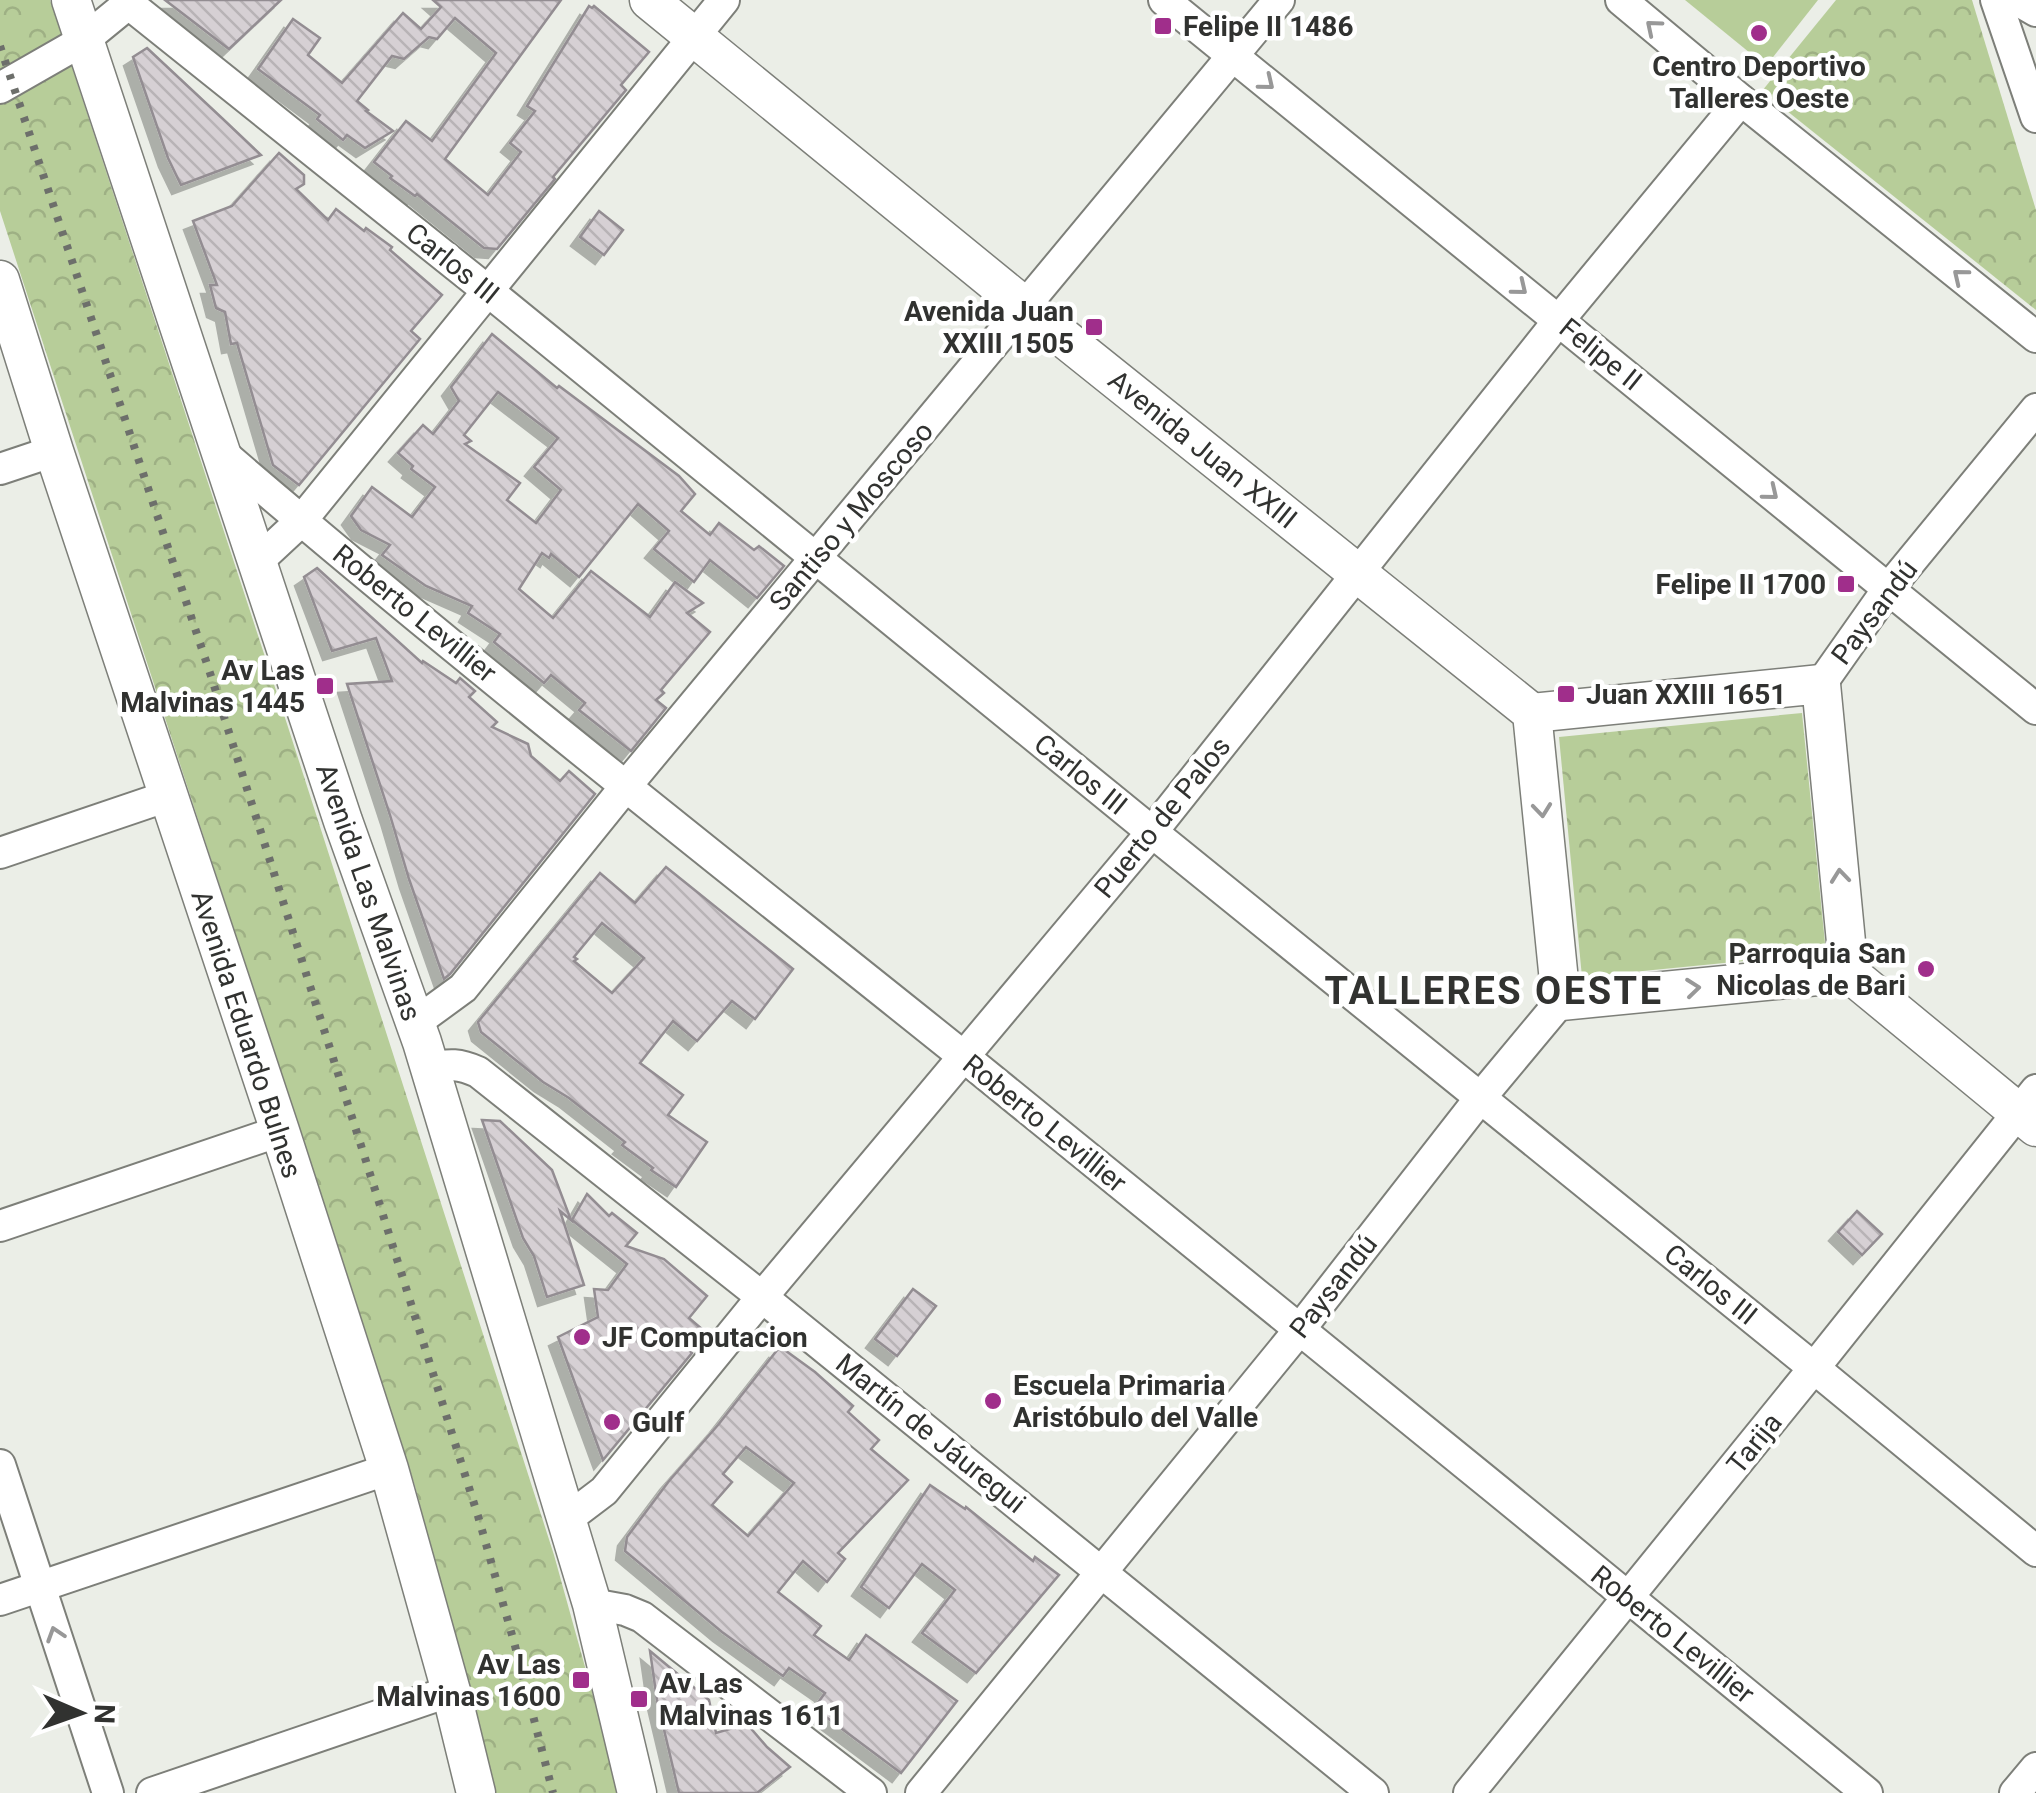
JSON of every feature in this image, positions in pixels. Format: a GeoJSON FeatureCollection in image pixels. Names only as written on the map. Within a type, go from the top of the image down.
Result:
{"type":"FeatureCollection","features":[{"type":"Feature","properties":{"kind":"main road","name":"Avenida Las Malvinas"},"geometry":{"type":"LineString","coordinates":[[71,0],[343,820],[430,1069],[592,1604],[637,1793]]}},
{"type":"Feature","properties":{"kind":"main road","name":"Avenida Juan XXIII"},"geometry":{"type":"LineString","coordinates":[[649,0],[1532,713]]}},
{"type":"Feature","properties":{"kind":"main road","name":"Avenida Eduardo Bulnes"},"geometry":{"type":"LineString","coordinates":[[0,280],[389,1469],[476,1793]]}},
{"type":"Feature","properties":{"kind":"main road","name":"Paysandú"},"geometry":{"type":"LineString","coordinates":[[1532,713],[1821,684]]}},
{"type":"Feature","properties":{"kind":"main road"},"geometry":{"type":"LineString","coordinates":[[1821,684],[1849,973]]}},
{"type":"Feature","properties":{"kind":"main road"},"geometry":{"type":"LineString","coordinates":[[1532,713],[1561,1001],[1849,973],[2030,1110]]}},
{"type":"Feature","properties":{"kind":"street"},"geometry":{"type":"LineString","coordinates":[[258,561],[302,521],[724,0]]}},
{"type":"Feature","properties":{"kind":"street","name":"Felipe II"},"geometry":{"type":"LineString","coordinates":[[1164,0],[2036,709]]}},
{"type":"Feature","properties":{"kind":"street","name":"Santiso y Moscoso"},"geometry":{"type":"LineString","coordinates":[[415,1023],[463,988],[1279,0]]}},
{"type":"Feature","properties":{"kind":"street"},"geometry":{"type":"LineString","coordinates":[[1621,0],[2036,337]]}},
{"type":"Feature","properties":{"kind":"street"},"geometry":{"type":"LineString","coordinates":[[1996,0],[2036,116]]}},
{"type":"Feature","properties":{"kind":"street"},"geometry":{"type":"LineString","coordinates":[[2016,0],[2036,10]]}},
{"type":"Feature","properties":{"kind":"street"},"geometry":{"type":"LineString","coordinates":[[0,88],[84,40],[129,1]]}},
{"type":"Feature","properties":{"kind":"street","name":"Carlos III"},"geometry":{"type":"LineString","coordinates":[[129,1],[2036,1551]]}},
{"type":"Feature","properties":{"kind":"street","name":"Puerto de Palos"},"geometry":{"type":"LineString","coordinates":[[566,1519],[604,1491],[1152,832],[1559,320],[1741,100]]}},
{"type":"Feature","properties":{"kind":"street","name":"Paysandú"},"geometry":{"type":"LineString","coordinates":[[1821,684],[1888,589],[2036,410]]}},
{"type":"Feature","properties":{"kind":"street"},"geometry":{"type":"LineString","coordinates":[[0,469],[54,451]]}},
{"type":"Feature","properties":{"kind":"street","name":"Roberto Levillier"},"geometry":{"type":"LineString","coordinates":[[222,452],[626,786],[1300,1329],[1867,1793]]}},
{"type":"Feature","properties":{"kind":"street"},"geometry":{"type":"LineString","coordinates":[[0,853],[168,796]]}},
{"type":"Feature","properties":{"kind":"street","name":"Paysandú"},"geometry":{"type":"LineString","coordinates":[[921,1793],[1300,1329],[1561,1001]]}},
{"type":"Feature","properties":{"kind":"street","name":"Martín de Jáuregui"},"geometry":{"type":"LineString","coordinates":[[430,1069],[447,1064],[478,1072],[1373,1793]]}},
{"type":"Feature","properties":{"kind":"street","name":"Tarija"},"geometry":{"type":"LineString","coordinates":[[1469,1793],[1814,1368],[2030,1110]]}},
{"type":"Feature","properties":{"kind":"street"},"geometry":{"type":"LineString","coordinates":[[0,1226],[280,1130]]}},
{"type":"Feature","properties":{"kind":"street"},"geometry":{"type":"LineString","coordinates":[[0,1465],[108,1793]]}},
{"type":"Feature","properties":{"kind":"street"},"geometry":{"type":"LineString","coordinates":[[0,1600],[389,1469]]}},
{"type":"Feature","properties":{"kind":"street"},"geometry":{"type":"LineString","coordinates":[[592,1604],[642,1618],[871,1793]]}},
{"type":"Feature","properties":{"kind":"street"},"geometry":{"type":"LineString","coordinates":[[152,1793],[451,1691]]}},
{"type":"Feature","properties":{"kind":"street"},"geometry":{"type":"LineString","coordinates":[[2015,1793],[2036,1768]]}},
{"type":"Feature","properties":{"kind":"green space"},"geometry":{"type":"Polygon","coordinates":[[[0,0],[50,0],[554,1555],[620,1793],[493,1793],[415,1486],[0,211],[0,0]]]}},
{"type":"Feature","properties":{"kind":"green space","name":"Centro Deportivo Talleres Oeste"},"geometry":{"type":"Polygon","coordinates":[[[1685,0],[1818,0],[1766,66],[1685,0]]]}},
{"type":"Feature","properties":{"kind":"green space"},"geometry":{"type":"Polygon","coordinates":[[[1836,0],[1972,0],[2036,210],[2036,310],[1762,91],[1836,0]]]}},
{"type":"Feature","properties":{"kind":"green space"},"geometry":{"type":"Polygon","coordinates":[[[1802,713],[1826,953],[1582,977],[1559,737],[1802,713]]]}},
{"type":"Feature","properties":{"kind":"building"},"geometry":{"type":"Polygon","coordinates":[[[165,0],[281,0],[229,49],[165,0]]]}},
{"type":"Feature","properties":{"kind":"building"},"geometry":{"type":"Polygon","coordinates":[[[433,0],[561,0],[445,159],[488,195],[521,152],[510,143],[535,111],[527,106],[589,6],[594,6],[649,52],[621,85],[626,90],[497,249],[484,248],[374,162],[406,121],[432,141],[496,53],[455,18],[437,39],[429,37],[404,59],[392,56],[357,101],[393,131],[365,148],[347,135],[343,140],[317,119],[320,115],[258,69],[293,19],[320,38],[308,55],[342,83],[403,13],[421,29],[441,7],[433,0]]]}},
{"type":"Feature","properties":{"kind":"building"},"geometry":{"type":"Polygon","coordinates":[[[147,48],[261,155],[181,185],[133,57],[147,48]]]}},
{"type":"Feature","properties":{"kind":"building"},"geometry":{"type":"Polygon","coordinates":[[[279,153],[304,175],[304,184],[296,189],[328,220],[336,209],[364,231],[366,228],[442,295],[411,331],[420,339],[299,485],[273,465],[237,343],[231,344],[225,312],[216,308],[210,285],[217,285],[193,221],[232,206],[279,153]]]}},
{"type":"Feature","properties":{"kind":"building"},"geometry":{"type":"Polygon","coordinates":[[[599,211],[623,230],[604,255],[580,237],[599,211]]]}},
{"type":"Feature","properties":{"kind":"building"},"geometry":{"type":"Polygon","coordinates":[[[492,334],[557,388],[679,476],[695,494],[681,511],[710,535],[719,523],[754,550],[759,546],[784,566],[757,598],[710,560],[694,582],[654,549],[669,531],[638,504],[579,577],[551,554],[549,558],[542,553],[519,589],[553,618],[591,571],[650,617],[675,582],[703,603],[687,613],[710,632],[661,690],[664,693],[656,700],[666,708],[631,751],[579,710],[585,703],[551,675],[544,683],[494,642],[500,634],[468,613],[472,606],[426,586],[382,555],[390,545],[361,530],[351,516],[372,487],[412,517],[435,487],[398,453],[423,425],[433,434],[459,401],[451,387],[492,334]],[[498,392],[464,435],[471,441],[465,444],[520,483],[507,500],[536,523],[561,490],[534,467],[558,438],[498,392]]]}},
{"type":"Feature","properties":{"kind":"building"},"geometry":{"type":"Polygon","coordinates":[[[317,568],[422,663],[456,683],[460,678],[475,691],[469,697],[497,722],[492,727],[528,744],[531,756],[560,781],[569,771],[595,794],[444,979],[347,684],[392,681],[376,638],[332,651],[304,577],[317,568]]]}},
{"type":"Feature","properties":{"kind":"building"},"geometry":{"type":"Polygon","coordinates":[[[666,867],[793,969],[755,1019],[732,1001],[697,1041],[673,1021],[640,1063],[683,1095],[668,1115],[707,1142],[676,1187],[622,1145],[625,1142],[481,1032],[478,1022],[600,873],[635,903],[666,867]],[[602,923],[574,961],[612,993],[644,958],[602,923]]]}},
{"type":"Feature","properties":{"kind":"building"},"geometry":{"type":"Polygon","coordinates":[[[482,1120],[500,1121],[552,1170],[571,1220],[560,1211],[584,1285],[547,1297],[482,1120]]]}},
{"type":"Feature","properties":{"kind":"building"},"geometry":{"type":"Polygon","coordinates":[[[587,1194],[609,1216],[612,1213],[637,1233],[626,1246],[664,1259],[707,1296],[689,1318],[703,1330],[688,1349],[692,1353],[603,1460],[558,1337],[598,1317],[594,1289],[608,1290],[627,1264],[572,1220],[587,1194]]]}},
{"type":"Feature","properties":{"kind":"building"},"geometry":{"type":"Polygon","coordinates":[[[1857,1211],[1882,1234],[1862,1255],[1838,1232],[1857,1211]]]}},
{"type":"Feature","properties":{"kind":"building"},"geometry":{"type":"Polygon","coordinates":[[[913,1289],[936,1306],[897,1356],[875,1339],[913,1289]]]}},
{"type":"Feature","properties":{"kind":"building"},"geometry":{"type":"Polygon","coordinates":[[[778,1349],[786,1351],[853,1406],[848,1412],[879,1440],[871,1449],[908,1480],[838,1553],[845,1559],[827,1582],[803,1561],[778,1592],[821,1626],[814,1635],[849,1660],[866,1635],[957,1701],[901,1773],[814,1708],[825,1693],[789,1668],[783,1676],[722,1632],[625,1551],[627,1537],[778,1349]],[[746,1447],[723,1474],[732,1482],[712,1505],[748,1536],[794,1483],[746,1447]]]}},
{"type":"Feature","properties":{"kind":"building"},"geometry":{"type":"Polygon","coordinates":[[[930,1485],[966,1507],[1033,1561],[1035,1557],[1059,1575],[976,1673],[922,1633],[955,1590],[922,1564],[889,1608],[861,1587],[930,1485]]]}},
{"type":"Feature","properties":{"kind":"building"},"geometry":{"type":"Polygon","coordinates":[[[650,1651],[709,1700],[716,1733],[747,1724],[790,1767],[757,1793],[679,1793],[650,1651]]]}},
{"type":"Feature","properties":{"kind":"railway"},"geometry":{"type":"LineString","coordinates":[[0,46],[210,673],[365,1158],[478,1516],[553,1793]]}},
{"type":"Feature","properties":{"kind":"place","name":"Felipe II 1486"},"geometry":{"type":"Point","coordinates":[1163,26]}},
{"type":"Feature","properties":{"kind":"place","name":"Centro Deportivo Talleres Oeste"},"geometry":{"type":"Point","coordinates":[1759,33]}},
{"type":"Feature","properties":{"kind":"place","name":"Avenida Juan XXIII 1505"},"geometry":{"type":"Point","coordinates":[1094,327]}},
{"type":"Feature","properties":{"kind":"place","name":"Felipe II 1700"},"geometry":{"type":"Point","coordinates":[1846,584]}},
{"type":"Feature","properties":{"kind":"place","name":"Av Las Malvinas 1445"},"geometry":{"type":"Point","coordinates":[325,686]}},
{"type":"Feature","properties":{"kind":"place","name":"Juan XXIII 1651"},"geometry":{"type":"Point","coordinates":[1566,694]}},
{"type":"Feature","properties":{"kind":"place","name":"Parroquia San Nicolas de Bari"},"geometry":{"type":"Point","coordinates":[1926,969]}},
{"type":"Feature","properties":{"kind":"place","name":"JF Computacion"},"geometry":{"type":"Point","coordinates":[582,1337]}},
{"type":"Feature","properties":{"kind":"place","name":"Escuela Primaria Aristóbulo del Valle"},"geometry":{"type":"Point","coordinates":[993,1401]}},
{"type":"Feature","properties":{"kind":"place","name":"Gulf"},"geometry":{"type":"Point","coordinates":[612,1422]}},
{"type":"Feature","properties":{"kind":"place","name":"Av Las Malvinas 1600"},"geometry":{"type":"Point","coordinates":[581,1680]}},
{"type":"Feature","properties":{"kind":"place","name":"Av Las Malvinas 1611"},"geometry":{"type":"Point","coordinates":[639,1699]}},
{"type":"Feature","properties":{"kind":"district","name":"TALLERES OESTE"},"geometry":{"type":"Point","coordinates":[1494,991]}}]}
